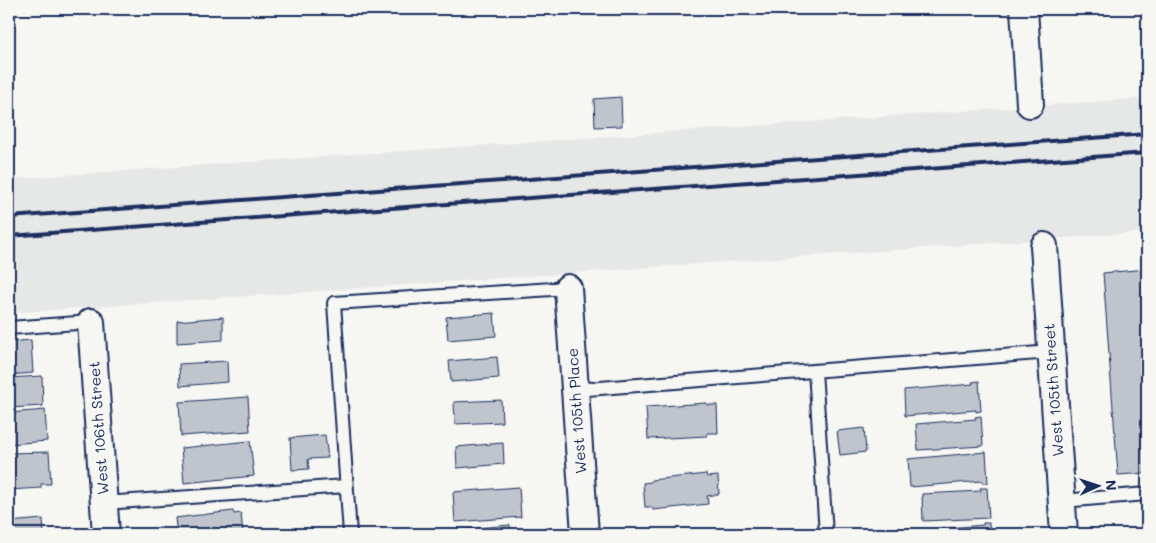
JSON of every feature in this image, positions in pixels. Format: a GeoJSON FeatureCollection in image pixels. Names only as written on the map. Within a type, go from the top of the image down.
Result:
{"type":"FeatureCollection","features":[{"type":"Feature","properties":{"kind":"street"},"geometry":{"type":"LineString","coordinates":[[1024,9],[1030,104]]}},
{"type":"Feature","properties":{"kind":"street","name":"West 105th Street"},"geometry":{"type":"LineString","coordinates":[[1044,246],[1064,534]]}},
{"type":"Feature","properties":{"kind":"street","name":"West 105th Place"},"geometry":{"type":"LineString","coordinates":[[568,288],[585,534]]}},
{"type":"Feature","properties":{"kind":"street","name":"West 106th Street"},"geometry":{"type":"LineString","coordinates":[[91,322],[106,534]]}},
{"type":"Feature","properties":{"kind":"lane"},"geometry":{"type":"LineString","coordinates":[[350,534],[334,303],[568,288]]}},
{"type":"Feature","properties":{"kind":"lane"},"geometry":{"type":"LineString","coordinates":[[9,328],[91,322]]}},
{"type":"Feature","properties":{"kind":"lane"},"geometry":{"type":"LineString","coordinates":[[575,390],[1051,352]]}},
{"type":"Feature","properties":{"kind":"lane"},"geometry":{"type":"LineString","coordinates":[[815,371],[826,534]]}},
{"type":"Feature","properties":{"kind":"lane"},"geometry":{"type":"LineString","coordinates":[[104,503],[346,486]]}},
{"type":"Feature","properties":{"kind":"lane"},"geometry":{"type":"LineString","coordinates":[[1062,501],[1147,494]]}},
{"type":"Feature","properties":{"kind":"shaded area"},"geometry":{"type":"Polygon","coordinates":[[[1147,98],[1147,232],[9,313],[9,179],[1147,98]]]}},
{"type":"Feature","properties":{"kind":"building"},"geometry":{"type":"Polygon","coordinates":[[[621,97],[622,126],[595,127],[594,99],[621,97]]]}},
{"type":"Feature","properties":{"kind":"building"},"geometry":{"type":"Polygon","coordinates":[[[1147,269],[1147,473],[1118,475],[1103,273],[1147,269]]]}},
{"type":"Feature","properties":{"kind":"building"},"geometry":{"type":"Polygon","coordinates":[[[494,313],[496,336],[448,340],[446,317],[494,313]]]}},
{"type":"Feature","properties":{"kind":"building"},"geometry":{"type":"Polygon","coordinates":[[[223,317],[223,340],[177,343],[177,321],[223,317]]]}},
{"type":"Feature","properties":{"kind":"building"},"geometry":{"type":"Polygon","coordinates":[[[31,340],[33,373],[9,375],[9,342],[31,340]]]}},
{"type":"Feature","properties":{"kind":"building"},"geometry":{"type":"Polygon","coordinates":[[[497,357],[499,378],[451,382],[449,361],[497,357]]]}},
{"type":"Feature","properties":{"kind":"building"},"geometry":{"type":"Polygon","coordinates":[[[227,361],[228,382],[180,386],[179,364],[227,361]]]}},
{"type":"Feature","properties":{"kind":"building"},"geometry":{"type":"Polygon","coordinates":[[[42,376],[43,406],[9,408],[9,378],[42,376]]]}},
{"type":"Feature","properties":{"kind":"building"},"geometry":{"type":"Polygon","coordinates":[[[979,381],[981,411],[905,416],[904,390],[973,384],[972,382],[979,381]]]}},
{"type":"Feature","properties":{"kind":"building"},"geometry":{"type":"Polygon","coordinates":[[[248,397],[250,431],[181,436],[179,402],[248,397]]]}},
{"type":"Feature","properties":{"kind":"building"},"geometry":{"type":"Polygon","coordinates":[[[501,400],[502,422],[455,424],[454,402],[501,400]]]}},
{"type":"Feature","properties":{"kind":"building"},"geometry":{"type":"Polygon","coordinates":[[[707,403],[707,405],[717,405],[718,433],[707,433],[707,436],[648,439],[646,407],[707,403]]]}},
{"type":"Feature","properties":{"kind":"building"},"geometry":{"type":"Polygon","coordinates":[[[45,410],[47,441],[9,444],[9,413],[45,410]]]}},
{"type":"Feature","properties":{"kind":"building"},"geometry":{"type":"Polygon","coordinates":[[[981,416],[983,446],[918,450],[916,424],[976,419],[975,417],[981,416]]]}},
{"type":"Feature","properties":{"kind":"building"},"geometry":{"type":"Polygon","coordinates":[[[864,428],[866,452],[840,455],[837,431],[864,428]]]}},
{"type":"Feature","properties":{"kind":"building"},"geometry":{"type":"Polygon","coordinates":[[[325,435],[328,458],[308,459],[309,469],[292,470],[290,438],[325,435]]]}},
{"type":"Feature","properties":{"kind":"building"},"geometry":{"type":"Polygon","coordinates":[[[250,441],[254,476],[184,483],[181,448],[250,441]]]}},
{"type":"Feature","properties":{"kind":"building"},"geometry":{"type":"Polygon","coordinates":[[[503,443],[504,464],[457,468],[456,447],[503,443]]]}},
{"type":"Feature","properties":{"kind":"building"},"geometry":{"type":"Polygon","coordinates":[[[49,452],[51,484],[41,484],[41,488],[9,490],[9,453],[49,452]]]}},
{"type":"Feature","properties":{"kind":"building"},"geometry":{"type":"Polygon","coordinates":[[[986,452],[988,483],[982,483],[982,481],[910,487],[908,459],[986,452]]]}},
{"type":"Feature","properties":{"kind":"building"},"geometry":{"type":"Polygon","coordinates":[[[706,474],[707,477],[718,476],[719,494],[707,496],[708,504],[653,510],[652,507],[645,507],[643,483],[651,482],[651,480],[706,474]]]}},
{"type":"Feature","properties":{"kind":"building"},"geometry":{"type":"Polygon","coordinates":[[[519,487],[521,517],[455,522],[453,492],[519,487]]]}},
{"type":"Feature","properties":{"kind":"building"},"geometry":{"type":"Polygon","coordinates":[[[980,488],[987,488],[989,518],[923,521],[922,494],[981,491],[980,488]]]}},
{"type":"Feature","properties":{"kind":"building"},"geometry":{"type":"Polygon","coordinates":[[[233,511],[234,514],[241,513],[243,534],[177,534],[175,518],[233,511]]]}},
{"type":"Feature","properties":{"kind":"building"},"geometry":{"type":"Polygon","coordinates":[[[43,519],[44,534],[9,534],[9,522],[43,519]]]}},
{"type":"Feature","properties":{"kind":"building"},"geometry":{"type":"Polygon","coordinates":[[[983,523],[989,523],[990,534],[914,534],[914,531],[983,525],[983,523]]]}},
{"type":"Feature","properties":{"kind":"building"},"geometry":{"type":"Polygon","coordinates":[[[510,525],[511,534],[437,534],[437,532],[510,525]]]}},
{"type":"Feature","properties":{"kind":"railway"},"geometry":{"type":"LineString","coordinates":[[9,217],[1147,134]]}},
{"type":"Feature","properties":{"kind":"railway"},"geometry":{"type":"LineString","coordinates":[[9,236],[1147,153]]}}]}
